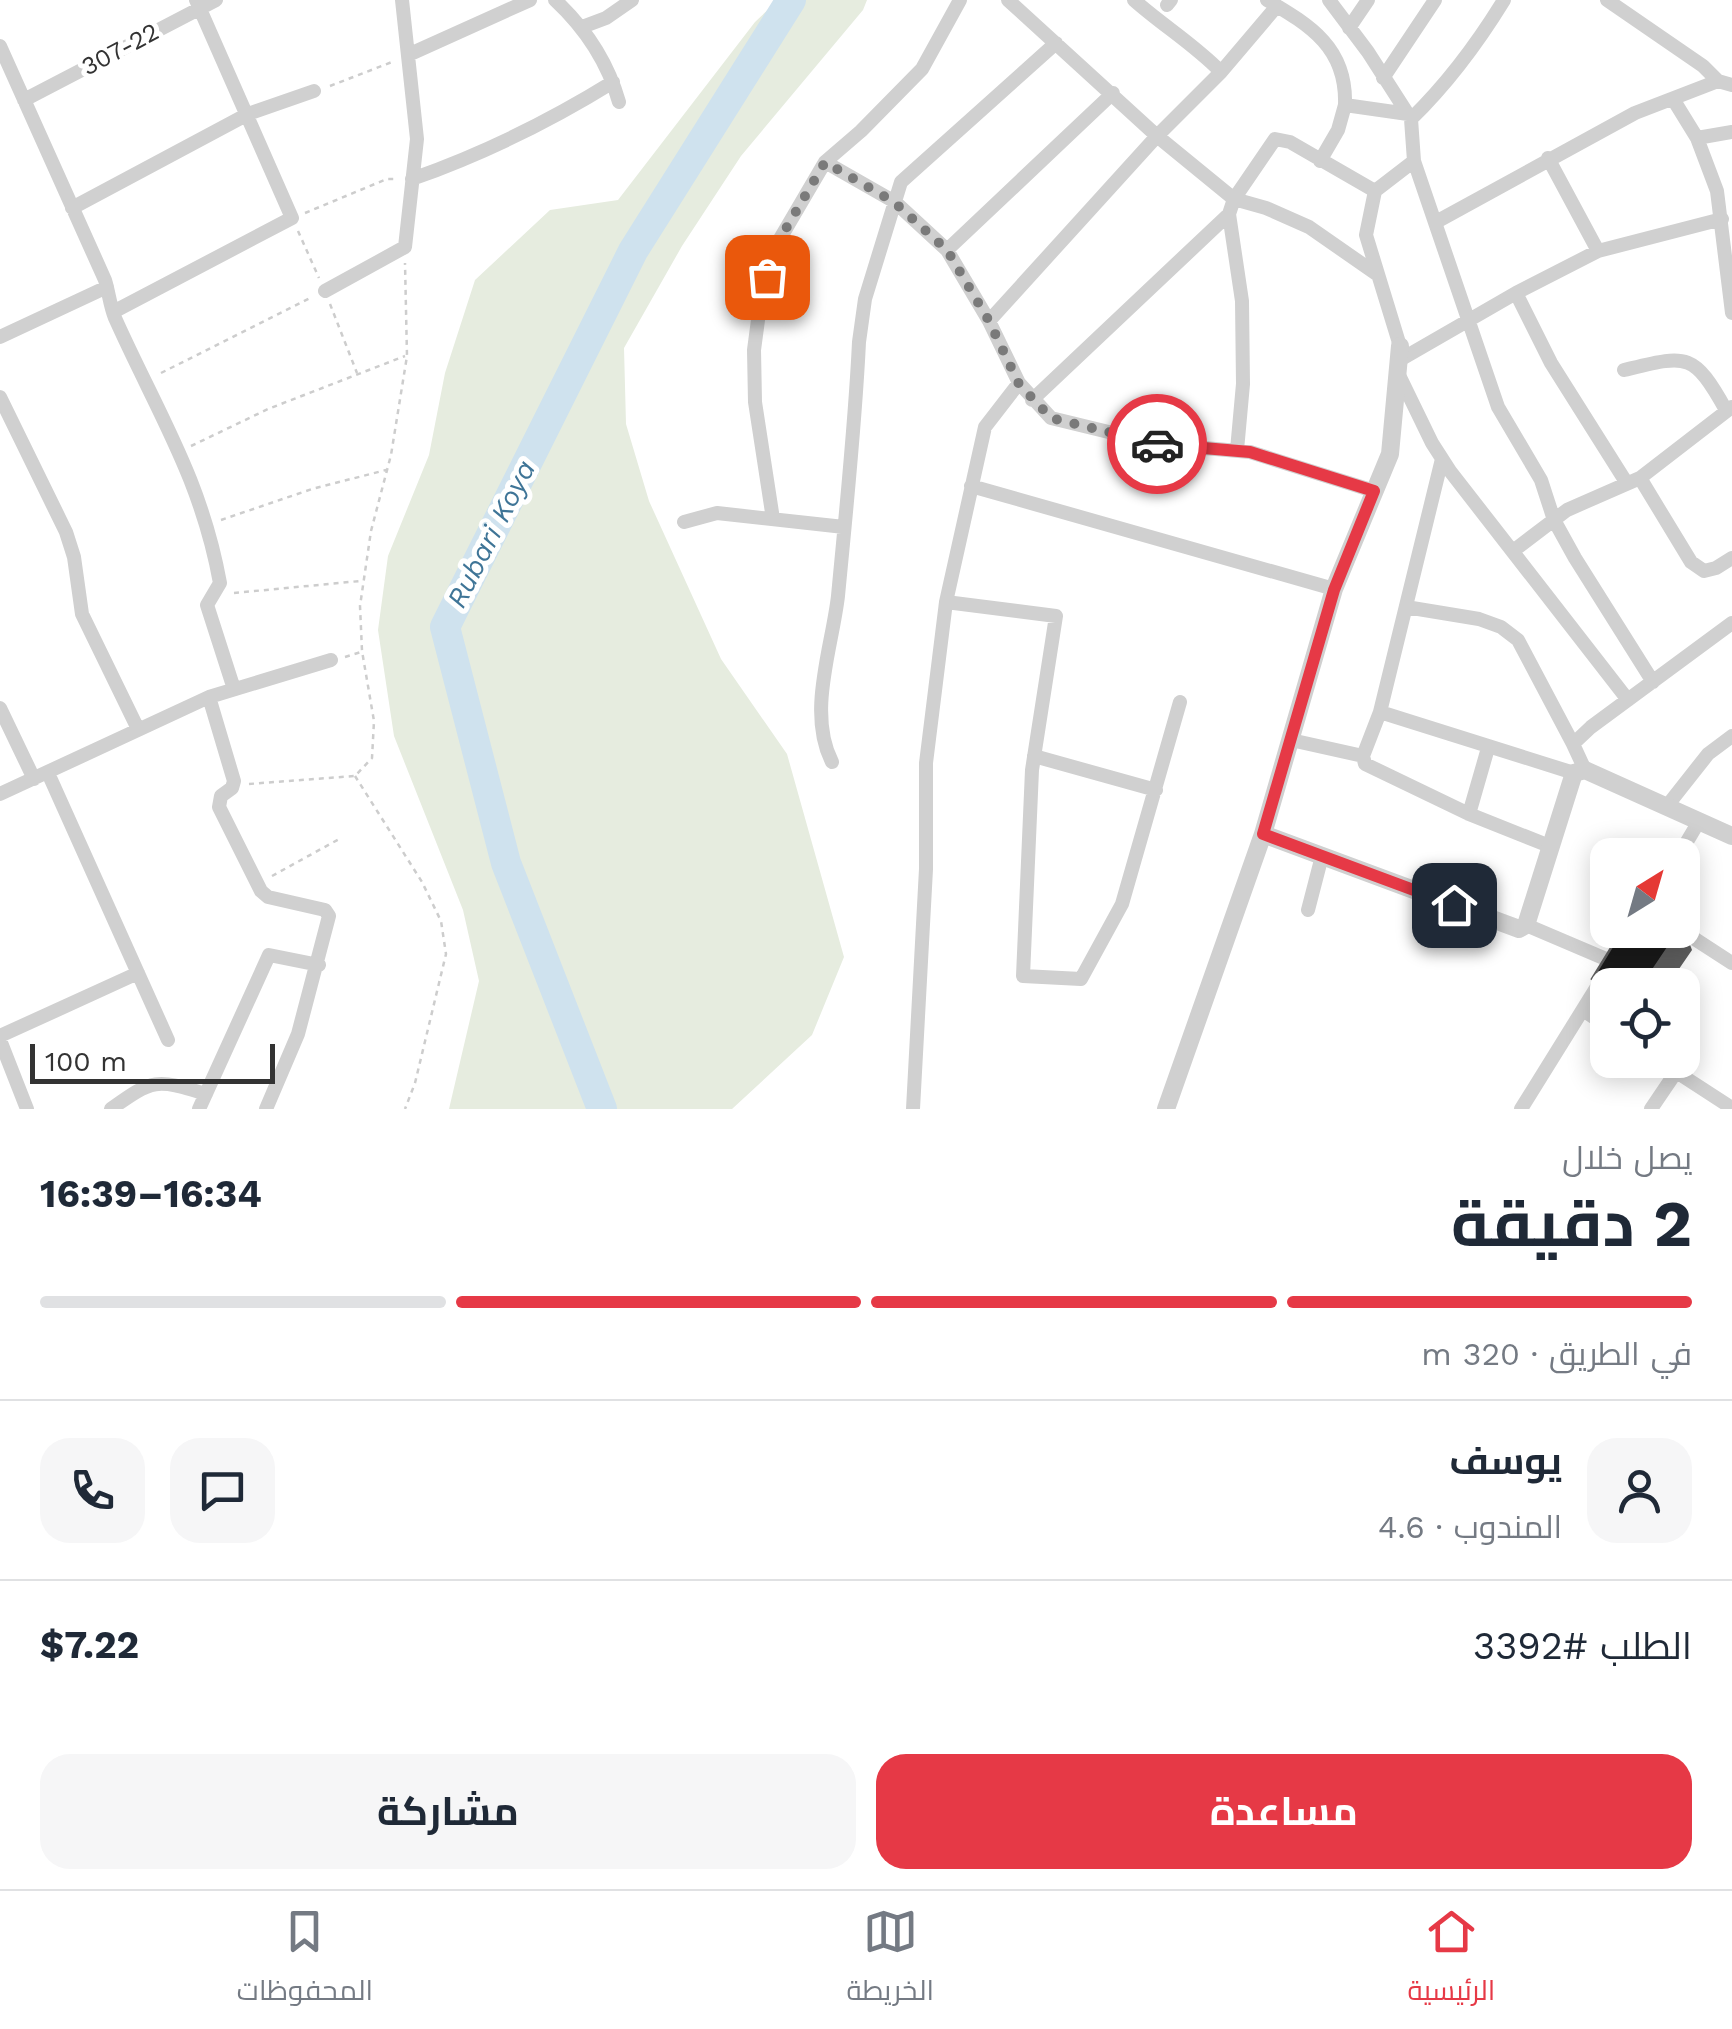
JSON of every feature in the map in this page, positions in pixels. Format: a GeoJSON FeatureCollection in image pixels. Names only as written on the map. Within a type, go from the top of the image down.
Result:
{"type":"FeatureCollection","features":[{"type":"Feature","properties":{"kind":"street","name":"307-22"},"geometry":{"type":"LineString","coordinates":[[24,100],[197,3],[216,0]]}},
{"type":"Feature","properties":{"kind":"street"},"geometry":{"type":"LineString","coordinates":[[325,291],[405,247],[417,139],[402,0]]}},
{"type":"Feature","properties":{"kind":"street"},"geometry":{"type":"LineString","coordinates":[[408,56],[530,0]]}},
{"type":"Feature","properties":{"kind":"street"},"geometry":{"type":"LineString","coordinates":[[556,0],[582,26],[620,102]]}},
{"type":"Feature","properties":{"kind":"street"},"geometry":{"type":"LineString","coordinates":[[582,26],[606,18],[632,0]]}},
{"type":"Feature","properties":{"kind":"street"},"geometry":{"type":"LineString","coordinates":[[773,520],[755,402],[754,350],[774,249],[825,162],[922,69],[960,0]]}},
{"type":"Feature","properties":{"kind":"street"},"geometry":{"type":"LineString","coordinates":[[1008,0],[1231,206],[1242,302],[1244,384],[1237,450]]}},
{"type":"Feature","properties":{"kind":"street"},"geometry":{"type":"LineString","coordinates":[[1134,0],[1222,72]]}},
{"type":"Feature","properties":{"kind":"street"},"geometry":{"type":"LineString","coordinates":[[1329,0],[1409,117],[1414,160],[1498,407],[1541,480],[1554,520],[1653,682]]}},
{"type":"Feature","properties":{"kind":"street"},"geometry":{"type":"LineString","coordinates":[[1349,28],[1368,0]]}},
{"type":"Feature","properties":{"kind":"street"},"geometry":{"type":"LineString","coordinates":[[1383,78],[1435,0]]}},
{"type":"Feature","properties":{"kind":"street"},"geometry":{"type":"LineString","coordinates":[[1409,117],[1442,89],[1504,0]]}},
{"type":"Feature","properties":{"kind":"street"},"geometry":{"type":"LineString","coordinates":[[1607,0],[1725,83]]}},
{"type":"Feature","properties":{"kind":"street"},"geometry":{"type":"LineString","coordinates":[[113,312],[292,218],[197,3]]}},
{"type":"Feature","properties":{"kind":"street"},"geometry":{"type":"LineString","coordinates":[[989,321],[1157,136],[1222,72],[1272,3],[1305,22],[1336,55],[1346,86],[1338,130],[1320,161]]}},
{"type":"Feature","properties":{"kind":"street"},"geometry":{"type":"LineString","coordinates":[[832,762],[824,746],[822,704],[844,527],[865,299],[894,202],[901,182],[1056,43]]}},
{"type":"Feature","properties":{"kind":"street"},"geometry":{"type":"LineString","coordinates":[[0,46],[107,287],[113,312],[181,451],[207,524],[220,584],[207,605],[234,689]]}},
{"type":"Feature","properties":{"kind":"street"},"geometry":{"type":"LineString","coordinates":[[412,179],[450,166],[560,115],[613,82]]}},
{"type":"Feature","properties":{"kind":"street"},"geometry":{"type":"LineString","coordinates":[[1436,222],[1636,113],[1725,83]]}},
{"type":"Feature","properties":{"kind":"street"},"geometry":{"type":"LineString","coordinates":[[72,208],[248,114],[314,91]]}},
{"type":"Feature","properties":{"kind":"street"},"geometry":{"type":"LineString","coordinates":[[947,250],[1113,93]]}},
{"type":"Feature","properties":{"kind":"street"},"geometry":{"type":"LineString","coordinates":[[1672,99],[1696,138],[1717,190],[1732,312]]}},
{"type":"Feature","properties":{"kind":"street"},"geometry":{"type":"LineString","coordinates":[[1345,104],[1409,117]]}},
{"type":"Feature","properties":{"kind":"street"},"geometry":{"type":"LineString","coordinates":[[1696,138],[1732,132]]}},
{"type":"Feature","properties":{"kind":"street"},"geometry":{"type":"LineString","coordinates":[[1032,400],[1231,206],[1275,139],[1290,142],[1375,192]]}},
{"type":"Feature","properties":{"kind":"street"},"geometry":{"type":"LineString","coordinates":[[1548,158],[1598,251]]}},
{"type":"Feature","properties":{"kind":"street"},"geometry":{"type":"LineString","coordinates":[[1414,160],[1375,192],[1366,234],[1398,359],[1442,459],[1628,700]]}},
{"type":"Feature","properties":{"kind":"street"},"geometry":{"type":"LineString","coordinates":[[825,162],[894,202],[947,250],[989,321],[1019,384],[1051,418],[1158,444],[1250,452],[1374,491]]}},
{"type":"Feature","properties":{"kind":"street"},"geometry":{"type":"LineString","coordinates":[[1231,206],[1266,208],[1309,227],[1378,275]]}},
{"type":"Feature","properties":{"kind":"street"},"geometry":{"type":"LineString","coordinates":[[1398,359],[1598,251],[1722,219]]}},
{"type":"Feature","properties":{"kind":"street"},"geometry":{"type":"LineString","coordinates":[[0,337],[107,287]]}},
{"type":"Feature","properties":{"kind":"street"},"geometry":{"type":"LineString","coordinates":[[1516,293],[1551,363],[1691,562],[1704,571],[1732,558]]}},
{"type":"Feature","properties":{"kind":"street"},"geometry":{"type":"LineString","coordinates":[[1166,1109],[1263,834],[1334,590],[1390,454],[1398,359]]}},
{"type":"Feature","properties":{"kind":"street"},"geometry":{"type":"LineString","coordinates":[[1512,551],[1567,510],[1633,480],[1688,443],[1729,408],[1706,374],[1693,363],[1676,360],[1624,370]]}},
{"type":"Feature","properties":{"kind":"street"},"geometry":{"type":"LineString","coordinates":[[912,1109],[926,869],[926,763],[946,602],[985,427],[1019,384]]}},
{"type":"Feature","properties":{"kind":"street"},"geometry":{"type":"LineString","coordinates":[[0,396],[66,532],[74,557],[82,614],[138,729]]}},
{"type":"Feature","properties":{"kind":"street"},"geometry":{"type":"LineString","coordinates":[[1442,459],[1380,712],[1363,756],[1365,764],[1469,814],[1552,847]]}},
{"type":"Feature","properties":{"kind":"street"},"geometry":{"type":"LineString","coordinates":[[971,486],[1334,590]]}},
{"type":"Feature","properties":{"kind":"street"},"geometry":{"type":"LineString","coordinates":[[684,522],[717,514],[844,527]]}},
{"type":"Feature","properties":{"kind":"street"},"geometry":{"type":"LineString","coordinates":[[946,602],[1056,616],[1034,756],[1023,976],[1081,979],[1122,904],[1180,702]]}},
{"type":"Feature","properties":{"kind":"street"},"geometry":{"type":"LineString","coordinates":[[1263,834],[1519,929],[1526,925],[1580,772],[1573,744],[1518,640],[1501,627],[1479,619],[1406,607]]}},
{"type":"Feature","properties":{"kind":"street"},"geometry":{"type":"LineString","coordinates":[[1573,744],[1732,623]]}},
{"type":"Feature","properties":{"kind":"street"},"geometry":{"type":"LineString","coordinates":[[0,794],[209,697],[331,660]]}},
{"type":"Feature","properties":{"kind":"street"},"geometry":{"type":"LineString","coordinates":[[209,697],[234,786],[221,796],[219,807],[258,884],[268,897],[328,912],[329,919],[298,1034],[266,1109]]}},
{"type":"Feature","properties":{"kind":"street"},"geometry":{"type":"LineString","coordinates":[[0,708],[40,776],[168,1040]]}},
{"type":"Feature","properties":{"kind":"street"},"geometry":{"type":"LineString","coordinates":[[1380,712],[1488,748],[1580,772],[1732,836]]}},
{"type":"Feature","properties":{"kind":"street"},"geometry":{"type":"LineString","coordinates":[[1667,806],[1708,754],[1732,736]]}},
{"type":"Feature","properties":{"kind":"street"},"geometry":{"type":"LineString","coordinates":[[1291,740],[1363,756]]}},
{"type":"Feature","properties":{"kind":"street"},"geometry":{"type":"LineString","coordinates":[[1469,814],[1488,748]]}},
{"type":"Feature","properties":{"kind":"street"},"geometry":{"type":"LineString","coordinates":[[1034,756],[1156,790]]}},
{"type":"Feature","properties":{"kind":"street"},"geometry":{"type":"LineString","coordinates":[[1689,838],[1698,823]]}},
{"type":"Feature","properties":{"kind":"street"},"geometry":{"type":"LineString","coordinates":[[1308,910],[1322,856]]}},
{"type":"Feature","properties":{"kind":"street"},"geometry":{"type":"LineString","coordinates":[[1526,925],[1613,962]]}},
{"type":"Feature","properties":{"kind":"street"},"geometry":{"type":"LineString","coordinates":[[1700,942],[1732,963]]}},
{"type":"Feature","properties":{"kind":"street"},"geometry":{"type":"LineString","coordinates":[[1521,1109],[1622,948]]}},
{"type":"Feature","properties":{"kind":"street"},"geometry":{"type":"LineString","coordinates":[[199,1109],[269,954],[319,964]]}},
{"type":"Feature","properties":{"kind":"street"},"geometry":{"type":"LineString","coordinates":[[27,1109],[0,1038],[138,973]]}},
{"type":"Feature","properties":{"kind":"street"},"geometry":{"type":"LineString","coordinates":[[1582,1010],[1590,1015]]}},
{"type":"Feature","properties":{"kind":"street"},"geometry":{"type":"LineString","coordinates":[[1651,1109],[1672,1078]]}},
{"type":"Feature","properties":{"kind":"street"},"geometry":{"type":"LineString","coordinates":[[1685,1078],[1732,1108]]}},
{"type":"Feature","properties":{"kind":"street"},"geometry":{"type":"LineString","coordinates":[[111,1109],[142,1087],[162,1081],[206,1094]]}},
{"type":"Feature","properties":{"kind":"path"},"geometry":{"type":"LineString","coordinates":[[314,91],[408,56]]}},
{"type":"Feature","properties":{"kind":"path"},"geometry":{"type":"LineString","coordinates":[[357,373],[292,218],[387,179],[412,179]]}},
{"type":"Feature","properties":{"kind":"path"},"geometry":{"type":"LineString","coordinates":[[234,786],[355,776],[372,758],[374,721],[362,652],[363,580],[406,356],[405,247]]}},
{"type":"Feature","properties":{"kind":"path"},"geometry":{"type":"LineString","coordinates":[[146,380],[325,291]]}},
{"type":"Feature","properties":{"kind":"path"},"geometry":{"type":"LineString","coordinates":[[181,451],[268,409],[406,356]]}},
{"type":"Feature","properties":{"kind":"path"},"geometry":{"type":"LineString","coordinates":[[207,524],[312,488],[387,470]]}},
{"type":"Feature","properties":{"kind":"path"},"geometry":{"type":"LineString","coordinates":[[218,590],[239,593],[363,580]]}},
{"type":"Feature","properties":{"kind":"path"},"geometry":{"type":"LineString","coordinates":[[331,660],[362,652]]}},
{"type":"Feature","properties":{"kind":"path"},"geometry":{"type":"LineString","coordinates":[[355,776],[442,920],[446,954],[415,1083],[405,1109]]}},
{"type":"Feature","properties":{"kind":"path"},"geometry":{"type":"LineString","coordinates":[[258,884],[341,838]]}},
{"type":"Feature","properties":{"kind":"shaded area"},"geometry":{"type":"Polygon","coordinates":[[[778,0],[867,0],[863,10],[741,156],[682,246],[624,348],[626,424],[649,501],[721,659],[787,754],[844,957],[812,1035],[732,1109],[449,1109],[479,981],[463,910],[394,736],[378,630],[388,556],[429,455],[445,373],[475,280],[550,210],[618,200],[755,22],[778,0]]]}},
{"type":"Feature","properties":{"kind":"building"},"geometry":{"type":"Polygon","coordinates":[[[1611,948],[1668,948],[1654,968],[1599,968],[1611,948]]]}},
{"type":"Feature","properties":{"kind":"waterway","name":"Rubari Koya"},"geometry":{"type":"LineString","coordinates":[[602,1109],[506,863],[445,627],[633,251],[791,0]]}},
{"type":"Feature","properties":{"kind":"way so far"},"geometry":{"type":"LineString","coordinates":[[767,277],[774,249],[825,162],[894,202],[947,250],[989,321],[1019,384],[1051,418],[1157,444]]}},
{"type":"Feature","properties":{"kind":"route"},"geometry":{"type":"LineString","coordinates":[[1157,444],[1250,452],[1374,491],[1334,590],[1263,834],[1454,905]]}}]}
